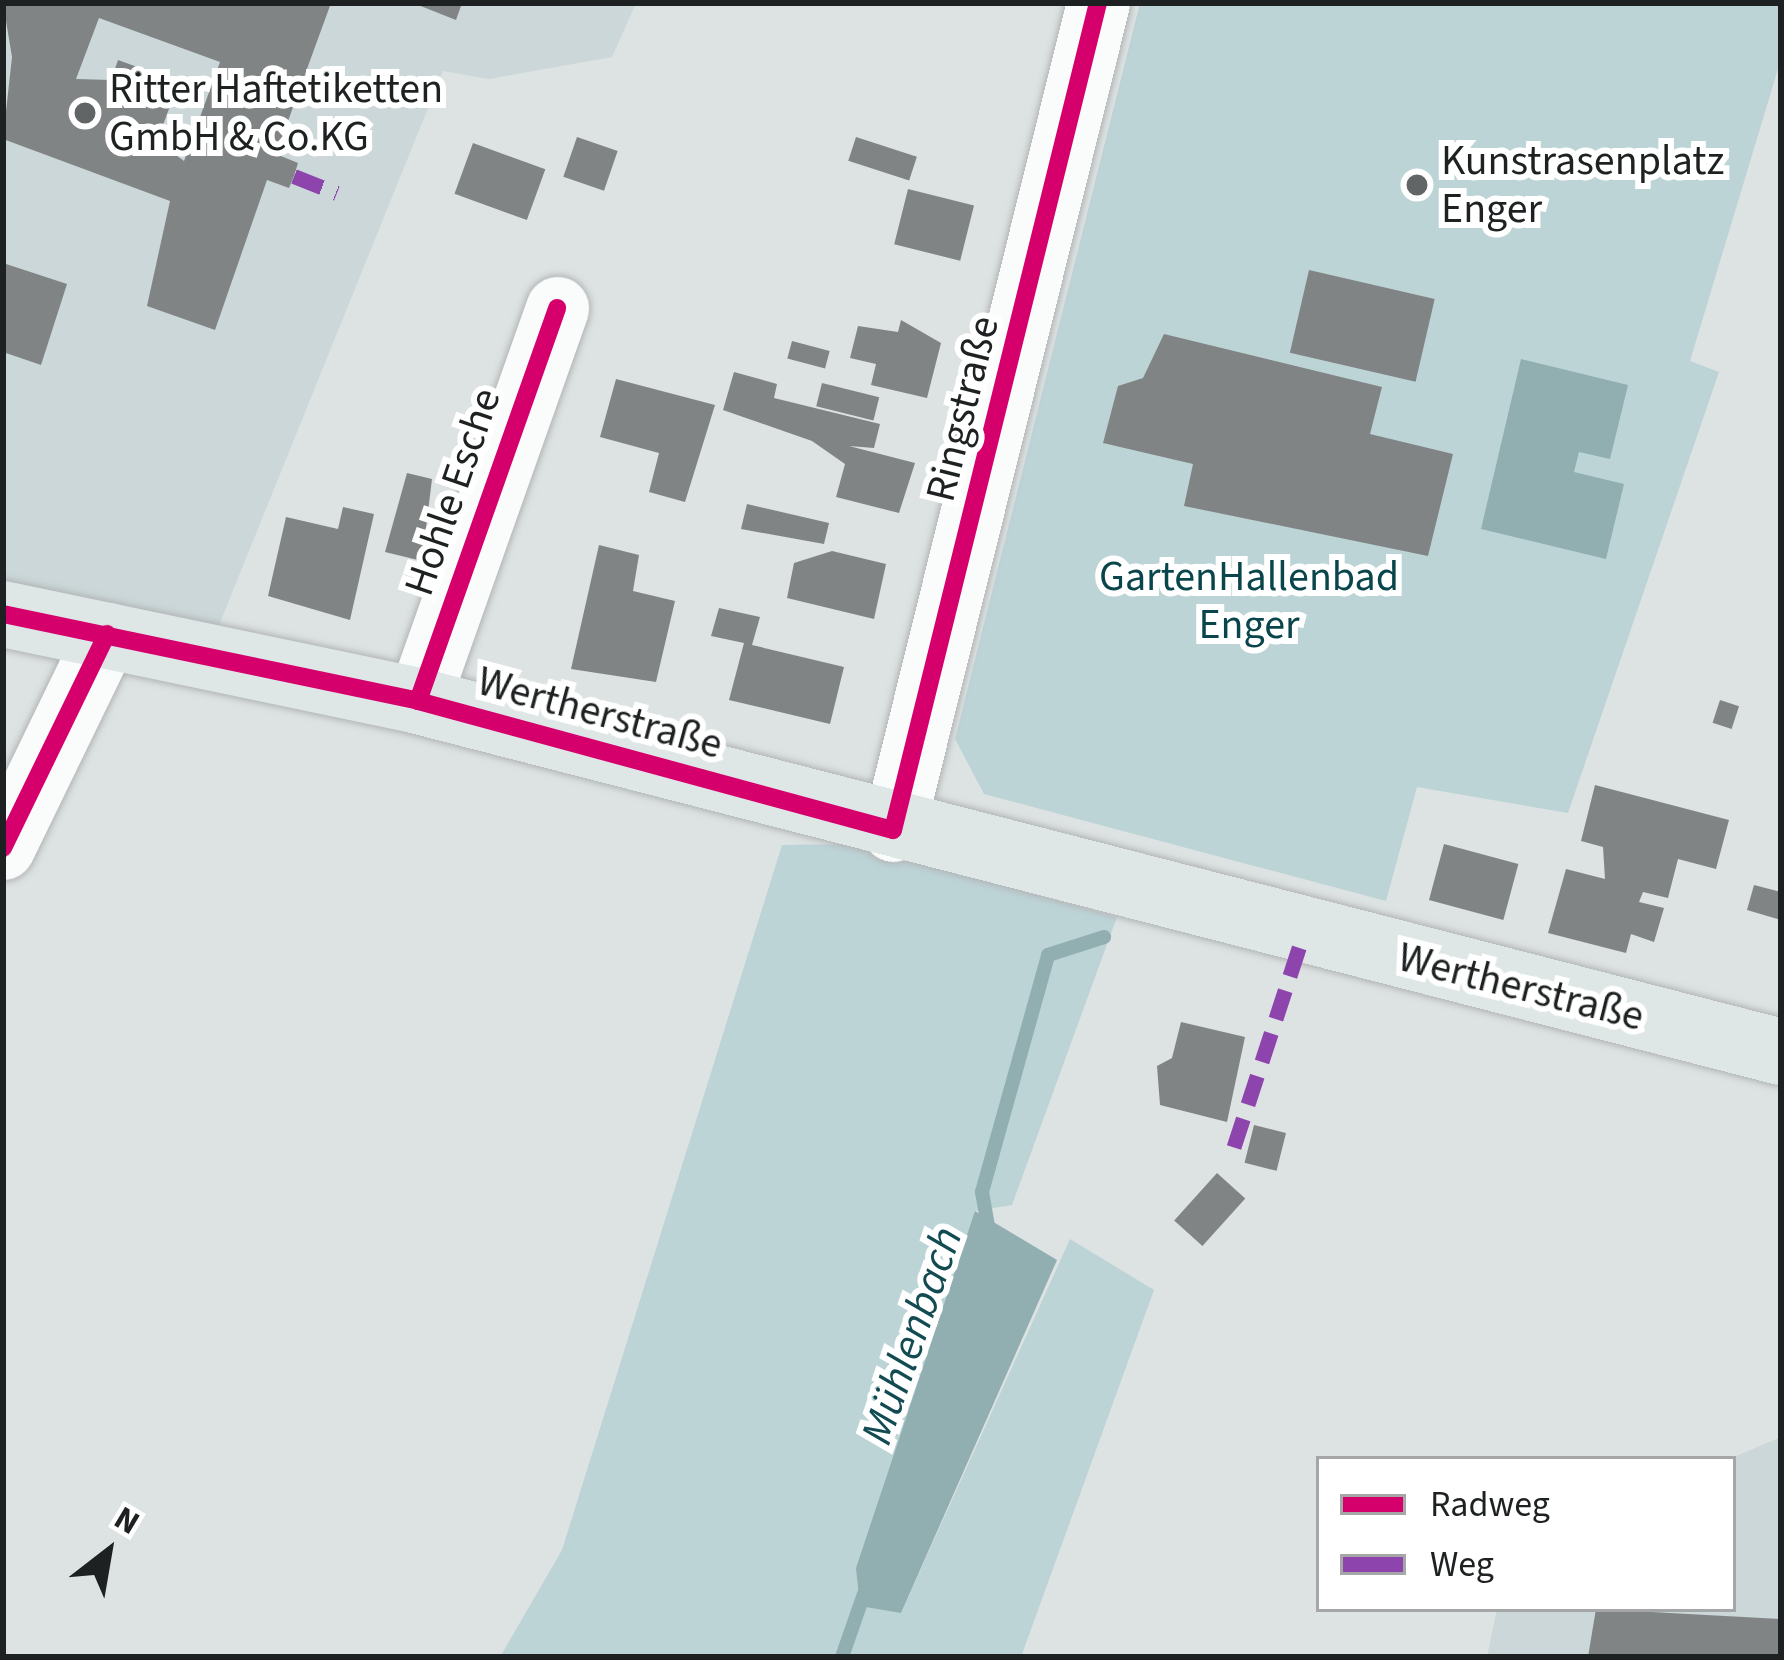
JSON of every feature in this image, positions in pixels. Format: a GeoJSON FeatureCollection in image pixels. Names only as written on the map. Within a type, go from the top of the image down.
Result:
{"type":"FeatureCollection","features":[{"type":"Feature","properties":{"kind":"main road","name":"Wertherstraße"},"geometry":{"type":"LineString","coordinates":[[3,614],[418,701],[893,830],[1781,1052]]}},
{"type":"Feature","properties":{"kind":"street","name":"Ringstraße"},"geometry":{"type":"LineString","coordinates":[[893,830],[1098,3]]}},
{"type":"Feature","properties":{"kind":"street","name":"Hohle Esche"},"geometry":{"type":"LineString","coordinates":[[418,701],[557,308]]}},
{"type":"Feature","properties":{"kind":"street"},"geometry":{"type":"LineString","coordinates":[[3,848],[107,634]]}},
{"type":"Feature","properties":{"kind":"shaded area"},"geometry":{"type":"Polygon","coordinates":[[[3,3],[636,3],[612,57],[489,79],[443,71],[219,625],[3,589],[3,3]]]}},
{"type":"Feature","properties":{"kind":"shaded area"},"geometry":{"type":"Polygon","coordinates":[[[1521,359],[1628,385],[1610,459],[1579,452],[1574,472],[1624,484],[1606,559],[1481,529],[1521,359]]]}},
{"type":"Feature","properties":{"kind":"shaded area"},"geometry":{"type":"Polygon","coordinates":[[[975,1211],[1057,1260],[901,1613],[860,1606],[856,1568],[975,1211]]]}},
{"type":"Feature","properties":{"kind":"shaded area"},"geometry":{"type":"Polygon","coordinates":[[[1781,1437],[1781,1657],[1487,1657],[1496,1612],[1736,1612],[1736,1456],[1781,1437]]]}},
{"type":"Feature","properties":{"kind":"green space","name":"GartenHallenbad Enger"},"geometry":{"type":"Polygon","coordinates":[[[1140,3],[1781,3],[1781,59],[1690,361],[1719,372],[1568,813],[1417,787],[1386,901],[984,794],[955,739],[1140,3]]]}},
{"type":"Feature","properties":{"kind":"green space"},"geometry":{"type":"Polygon","coordinates":[[[852,844],[1117,917],[1012,1205],[975,1211],[901,1613],[1070,1239],[1154,1290],[1021,1657],[500,1657],[562,1550],[782,845],[852,844]]]}},
{"type":"Feature","properties":{"kind":"building","name":"Ritter Haftetiketten GmbH & Co.KG"},"geometry":{"type":"Polygon","coordinates":[[[3,3],[331,3],[276,154],[298,163],[294,176],[289,188],[267,180],[215,330],[147,306],[170,201],[3,139],[12,57],[3,3]],[[99,18],[76,79],[111,80],[118,60],[179,82],[157,141],[184,161],[220,62],[99,18]]]}},
{"type":"Feature","properties":{"kind":"building","name":"Ritter Haftetiketten GmbH & Co.KG"},"geometry":{"type":"Polygon","coordinates":[[[413,3],[462,3],[456,20],[413,3]]]}},
{"type":"Feature","properties":{"kind":"building"},"geometry":{"type":"Polygon","coordinates":[[[577,137],[618,151],[604,191],[563,177],[577,137]]]}},
{"type":"Feature","properties":{"kind":"building"},"geometry":{"type":"Polygon","coordinates":[[[856,137],[917,157],[909,181],[848,161],[856,137]]]}},
{"type":"Feature","properties":{"kind":"building"},"geometry":{"type":"Polygon","coordinates":[[[473,143],[545,169],[527,220],[455,194],[473,143]]]}},
{"type":"Feature","properties":{"kind":"building"},"geometry":{"type":"Polygon","coordinates":[[[908,189],[974,205],[960,261],[894,244],[908,189]]]}},
{"type":"Feature","properties":{"kind":"building"},"geometry":{"type":"Polygon","coordinates":[[[3,263],[67,284],[41,365],[3,352],[3,263]]]}},
{"type":"Feature","properties":{"kind":"building"},"geometry":{"type":"Polygon","coordinates":[[[1309,270],[1435,299],[1416,382],[1290,353],[1309,270]]]}},
{"type":"Feature","properties":{"kind":"building"},"geometry":{"type":"Polygon","coordinates":[[[901,320],[941,343],[927,398],[871,385],[876,364],[850,358],[858,326],[898,332],[901,320]]]}},
{"type":"Feature","properties":{"kind":"building"},"geometry":{"type":"Polygon","coordinates":[[[1164,334],[1382,387],[1370,434],[1453,454],[1428,556],[1184,506],[1193,464],[1103,443],[1118,386],[1143,378],[1164,334]]]}},
{"type":"Feature","properties":{"kind":"building"},"geometry":{"type":"Polygon","coordinates":[[[792,341],[830,351],[825,368],[787,358],[792,341]]]}},
{"type":"Feature","properties":{"kind":"building"},"geometry":{"type":"Polygon","coordinates":[[[734,372],[777,384],[774,398],[880,424],[874,448],[849,446],[915,463],[899,513],[836,497],[845,464],[812,441],[723,410],[734,372]]]}},
{"type":"Feature","properties":{"kind":"building"},"geometry":{"type":"Polygon","coordinates":[[[616,379],[715,405],[685,502],[649,492],[659,453],[600,437],[616,379]]]}},
{"type":"Feature","properties":{"kind":"building"},"geometry":{"type":"Polygon","coordinates":[[[822,383],[879,397],[873,421],[816,406],[822,383]]]}},
{"type":"Feature","properties":{"kind":"building"},"geometry":{"type":"Polygon","coordinates":[[[407,473],[432,479],[422,561],[385,552],[407,473]]]}},
{"type":"Feature","properties":{"kind":"building"},"geometry":{"type":"Polygon","coordinates":[[[747,504],[829,523],[824,544],[741,529],[747,504]]]}},
{"type":"Feature","properties":{"kind":"building"},"geometry":{"type":"Polygon","coordinates":[[[343,507],[374,514],[350,620],[268,596],[286,517],[338,529],[343,507]]]}},
{"type":"Feature","properties":{"kind":"building"},"geometry":{"type":"Polygon","coordinates":[[[599,545],[639,555],[633,591],[675,601],[656,682],[571,669],[599,545]]]}},
{"type":"Feature","properties":{"kind":"building"},"geometry":{"type":"Polygon","coordinates":[[[832,551],[886,564],[874,619],[787,598],[794,563],[832,551]]]}},
{"type":"Feature","properties":{"kind":"building"},"geometry":{"type":"Polygon","coordinates":[[[719,608],[760,617],[752,645],[844,667],[830,724],[729,700],[744,643],[711,636],[719,608]]]}},
{"type":"Feature","properties":{"kind":"building"},"geometry":{"type":"Polygon","coordinates":[[[1720,700],[1739,706],[1732,729],[1713,723],[1720,700]]]}},
{"type":"Feature","properties":{"kind":"building"},"geometry":{"type":"Polygon","coordinates":[[[1595,785],[1729,820],[1716,869],[1678,859],[1668,898],[1643,892],[1639,902],[1664,908],[1654,942],[1631,934],[1626,953],[1548,933],[1566,869],[1605,879],[1603,847],[1581,841],[1595,785]]]}},
{"type":"Feature","properties":{"kind":"building"},"geometry":{"type":"Polygon","coordinates":[[[1444,844],[1518,864],[1503,920],[1429,900],[1444,844]]]}},
{"type":"Feature","properties":{"kind":"building"},"geometry":{"type":"Polygon","coordinates":[[[1754,885],[1781,892],[1781,920],[1747,910],[1754,885]]]}},
{"type":"Feature","properties":{"kind":"building"},"geometry":{"type":"Polygon","coordinates":[[[1181,1022],[1245,1037],[1227,1122],[1160,1105],[1157,1066],[1172,1058],[1181,1022]]]}},
{"type":"Feature","properties":{"kind":"building"},"geometry":{"type":"Polygon","coordinates":[[[1254,1125],[1286,1133],[1277,1171],[1245,1163],[1254,1125]]]}},
{"type":"Feature","properties":{"kind":"building"},"geometry":{"type":"Polygon","coordinates":[[[1217,1173],[1245,1198],[1202,1246],[1174,1221],[1217,1173]]]}},
{"type":"Feature","properties":{"kind":"building"},"geometry":{"type":"Polygon","coordinates":[[[1596,1612],[1781,1619],[1781,1657],[1588,1657],[1596,1612]]]}},
{"type":"Feature","properties":{"kind":"waterway","name":"Mühlenbach"},"geometry":{"type":"LineString","coordinates":[[988,1226],[982,1192],[1048,955],[1104,937]]}},
{"type":"Feature","properties":{"kind":"waterway","name":"Mühlenbach"},"geometry":{"type":"LineString","coordinates":[[842,1657],[864,1594]]}},
{"type":"Feature","properties":{"kind":"marked path"},"geometry":{"type":"LineString","coordinates":[[294,176],[337,193]]}},
{"type":"Feature","properties":{"kind":"marked path"},"geometry":{"type":"LineString","coordinates":[[1234,1147],[1304,933]]}},
{"type":"Feature","properties":{"kind":"cycle path"},"geometry":{"type":"LineString","coordinates":[[3,614],[418,701],[893,830],[1098,3]]}},
{"type":"Feature","properties":{"kind":"cycle path"},"geometry":{"type":"LineString","coordinates":[[418,701],[557,308]]}},
{"type":"Feature","properties":{"kind":"cycle path"},"geometry":{"type":"LineString","coordinates":[[3,848],[107,634]]}},
{"type":"Feature","properties":{"kind":"place","name":"Ritter Haftetiketten GmbH & Co.KG"},"geometry":{"type":"Point","coordinates":[85,113]}},
{"type":"Feature","properties":{"kind":"place","name":"Kunstrasenplatz Enger"},"geometry":{"type":"Point","coordinates":[1417,185]}}]}
